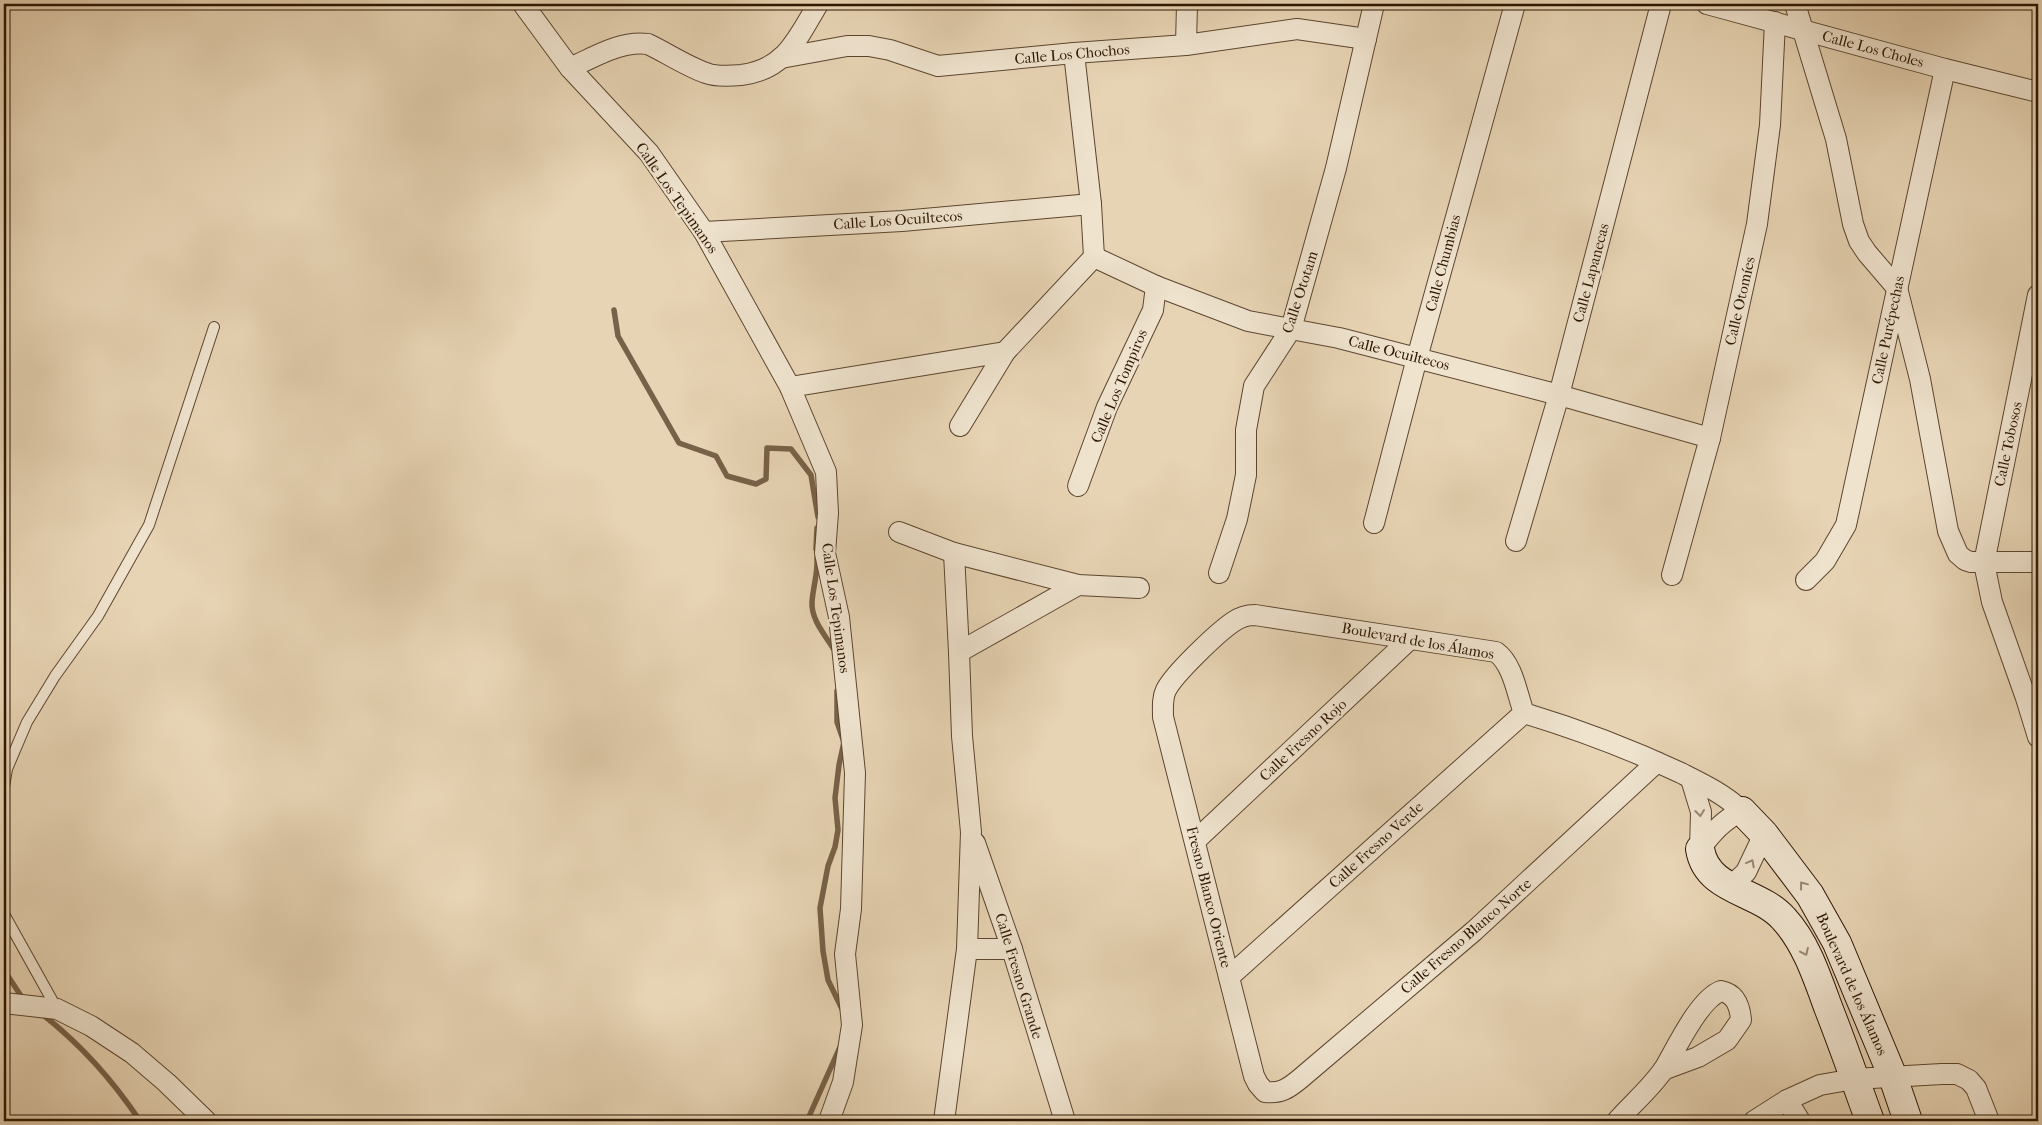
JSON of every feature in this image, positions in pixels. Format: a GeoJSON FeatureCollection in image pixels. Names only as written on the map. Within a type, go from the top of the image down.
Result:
{"type":"FeatureCollection","features":[{"type":"Feature","properties":{"kind":"street","name":"Calle Los Tepimanos"},"geometry":{"type":"LineString","coordinates":[[522,4],[570,68],[649,153],[704,232],[790,387],[826,472],[828,513],[825,553],[838,617],[855,773],[851,909],[844,954],[852,1025],[843,1082],[828,1121]]}},
{"type":"Feature","properties":{"kind":"street"},"geometry":{"type":"LineString","coordinates":[[570,68],[616,48],[638,42],[648,44],[707,74],[731,76],[755,73],[769,68],[781,58],[796,40],[818,4]]}},
{"type":"Feature","properties":{"kind":"street"},"geometry":{"type":"LineString","coordinates":[[1186,45],[1187,4]]}},
{"type":"Feature","properties":{"kind":"street","name":"Calle Ototam"},"geometry":{"type":"LineString","coordinates":[[1219,573],[1236,519],[1246,475],[1246,430],[1254,386],[1291,330],[1336,168],[1374,4]]}},
{"type":"Feature","properties":{"kind":"street","name":"Calle Chumbias"},"geometry":{"type":"LineString","coordinates":[[1374,523],[1417,358],[1515,4]]}},
{"type":"Feature","properties":{"kind":"street","name":"Calle Lapanecas"},"geometry":{"type":"LineString","coordinates":[[1516,542],[1559,394],[1661,4]]}},
{"type":"Feature","properties":{"kind":"street","name":"Calle Los Choles"},"geometry":{"type":"LineString","coordinates":[[1708,4],[2038,92]]}},
{"type":"Feature","properties":{"kind":"street"},"geometry":{"type":"LineString","coordinates":[[1795,4],[1836,139],[1856,232],[1867,253],[1897,288],[1923,396],[1948,531],[1958,554],[1964,560],[1971,562],[2038,562]]}},
{"type":"Feature","properties":{"kind":"street","name":"Calle Otomíes"},"geometry":{"type":"LineString","coordinates":[[1672,575],[1710,438],[1757,224],[1770,125],[1774,22]]}},
{"type":"Feature","properties":{"kind":"street","name":"Calle Los Chochos"},"geometry":{"type":"LineString","coordinates":[[781,58],[854,46],[869,46],[890,50],[938,66],[1186,45],[1298,29],[1366,39]]}},
{"type":"Feature","properties":{"kind":"street"},"geometry":{"type":"LineString","coordinates":[[960,426],[1005,352],[1094,257],[1091,204],[1074,53]]}},
{"type":"Feature","properties":{"kind":"street","name":"Calle Purépechas"},"geometry":{"type":"LineString","coordinates":[[1806,580],[1826,561],[1846,525],[1945,68]]}},
{"type":"Feature","properties":{"kind":"street","name":"Calle Los Ocuiltecos"},"geometry":{"type":"LineString","coordinates":[[704,232],[902,221],[1091,204]]}},
{"type":"Feature","properties":{"kind":"street","name":"Calle Ocuiltecos"},"geometry":{"type":"LineString","coordinates":[[1094,257],[1156,286],[1248,321],[1339,338],[1559,394],[1710,438]]}},
{"type":"Feature","properties":{"kind":"street","name":"Calle Los Tompiros"},"geometry":{"type":"LineString","coordinates":[[1078,486],[1107,407],[1153,310],[1156,286]]}},
{"type":"Feature","properties":{"kind":"street","name":"Calle Tobosos"},"geometry":{"type":"LineString","coordinates":[[1984,563],[2038,295]]}},
{"type":"Feature","properties":{"kind":"street"},"geometry":{"type":"LineString","coordinates":[[790,387],[1005,352]]}},
{"type":"Feature","properties":{"kind":"street"},"geometry":{"type":"LineString","coordinates":[[899,532],[954,553],[1078,585],[1139,588]]}},
{"type":"Feature","properties":{"kind":"street","name":"Calle Fresno Grande"},"geometry":{"type":"LineString","coordinates":[[944,1121],[967,949],[971,832],[962,736],[960,652],[954,553]]}},
{"type":"Feature","properties":{"kind":"street"},"geometry":{"type":"LineString","coordinates":[[1984,563],[1992,602],[2038,737]]}},
{"type":"Feature","properties":{"kind":"street"},"geometry":{"type":"LineString","coordinates":[[960,652],[1078,585]]}},
{"type":"Feature","properties":{"kind":"street","name":"Boulevard de los Álamos"},"geometry":{"type":"LineString","coordinates":[[1164,699],[1165,691],[1194,658],[1234,621],[1255,615],[1496,652],[1504,658],[1509,668],[1524,713],[1564,725],[1657,762],[1691,779],[1729,799],[1764,834],[1810,894],[1837,943],[1893,1076],[1908,1121]]}},
{"type":"Feature","properties":{"kind":"street","name":"Calle Fresno Rojo"},"geometry":{"type":"LineString","coordinates":[[1195,841],[1410,639]]}},
{"type":"Feature","properties":{"kind":"street","name":"Fresno Blanco Oriente"},"geometry":{"type":"LineString","coordinates":[[1164,699],[1163,717],[1228,977],[1254,1076],[1265,1092]]}},
{"type":"Feature","properties":{"kind":"street","name":"Calle Fresno Verde"},"geometry":{"type":"LineString","coordinates":[[1228,977],[1524,713]]}},
{"type":"Feature","properties":{"kind":"street","name":"Calle Fresno Blanco Norte"},"geometry":{"type":"LineString","coordinates":[[1265,1092],[1272,1093],[1286,1090],[1308,1072],[1474,931],[1657,762]]}},
{"type":"Feature","properties":{"kind":"street","name":"Boulevard de los Álamos"},"geometry":{"type":"LineString","coordinates":[[1691,779],[1701,812],[1701,859],[1706,868],[1721,882],[1759,900],[1783,917],[1798,937],[1822,991],[1870,1121]]}},
{"type":"Feature","properties":{"kind":"street"},"geometry":{"type":"LineString","coordinates":[[1700,849],[1720,824],[1742,811]]}},
{"type":"Feature","properties":{"kind":"street","name":"Calle Fresno Grande"},"geometry":{"type":"LineString","coordinates":[[971,832],[1012,948],[1065,1121]]}},
{"type":"Feature","properties":{"kind":"street"},"geometry":{"type":"LineString","coordinates":[[1730,887],[1746,872],[1764,834]]}},
{"type":"Feature","properties":{"kind":"street"},"geometry":{"type":"LineString","coordinates":[[967,949],[1012,948]]}},
{"type":"Feature","properties":{"kind":"street"},"geometry":{"type":"LineString","coordinates":[[4,1003],[57,1010],[91,1026],[132,1053],[167,1083],[206,1121]]}},
{"type":"Feature","properties":{"kind":"street"},"geometry":{"type":"LineString","coordinates":[[1617,1121],[1663,1070]]}},
{"type":"Feature","properties":{"kind":"street"},"geometry":{"type":"LineString","coordinates":[[1754,1121],[1787,1100],[1820,1085],[1854,1079],[1957,1074],[1969,1080],[1976,1088],[1989,1121]]}},
{"type":"Feature","properties":{"kind":"street"},"geometry":{"type":"LineString","coordinates":[[1787,1100],[1800,1121]]}},
{"type":"Feature","properties":{"kind":"lane"},"geometry":{"type":"LineString","coordinates":[[4,787],[7,769],[27,722],[55,676],[98,616],[150,525],[214,326]]}},
{"type":"Feature","properties":{"kind":"lane"},"geometry":{"type":"LineString","coordinates":[[4,914],[57,1010]]}},
{"type":"Feature","properties":{"kind":"waterway"},"geometry":{"type":"LineString","coordinates":[[614,310],[618,336],[679,443],[716,456],[727,476],[756,484],[766,479],[767,448],[791,449],[811,475],[818,517]]}},
{"type":"Feature","properties":{"kind":"waterway"},"geometry":{"type":"LineString","coordinates":[[816,549],[817,528]]}},
{"type":"Feature","properties":{"kind":"waterway"},"geometry":{"type":"LineString","coordinates":[[817,558],[812,609],[820,629],[836,653]]}},
{"type":"Feature","properties":{"kind":"waterway"},"geometry":{"type":"LineString","coordinates":[[837,691],[837,722],[844,742],[835,798],[838,830],[835,847],[828,866],[820,908],[823,951],[828,980],[842,1009]]}},
{"type":"Feature","properties":{"kind":"waterway"},"geometry":{"type":"LineString","coordinates":[[4,970],[23,999]]}},
{"type":"Feature","properties":{"kind":"waterway"},"geometry":{"type":"LineString","coordinates":[[42,1014],[69,1037],[95,1064],[140,1121]]}},
{"type":"Feature","properties":{"kind":"waterway"},"geometry":{"type":"LineString","coordinates":[[807,1121],[840,1047]]}}]}
